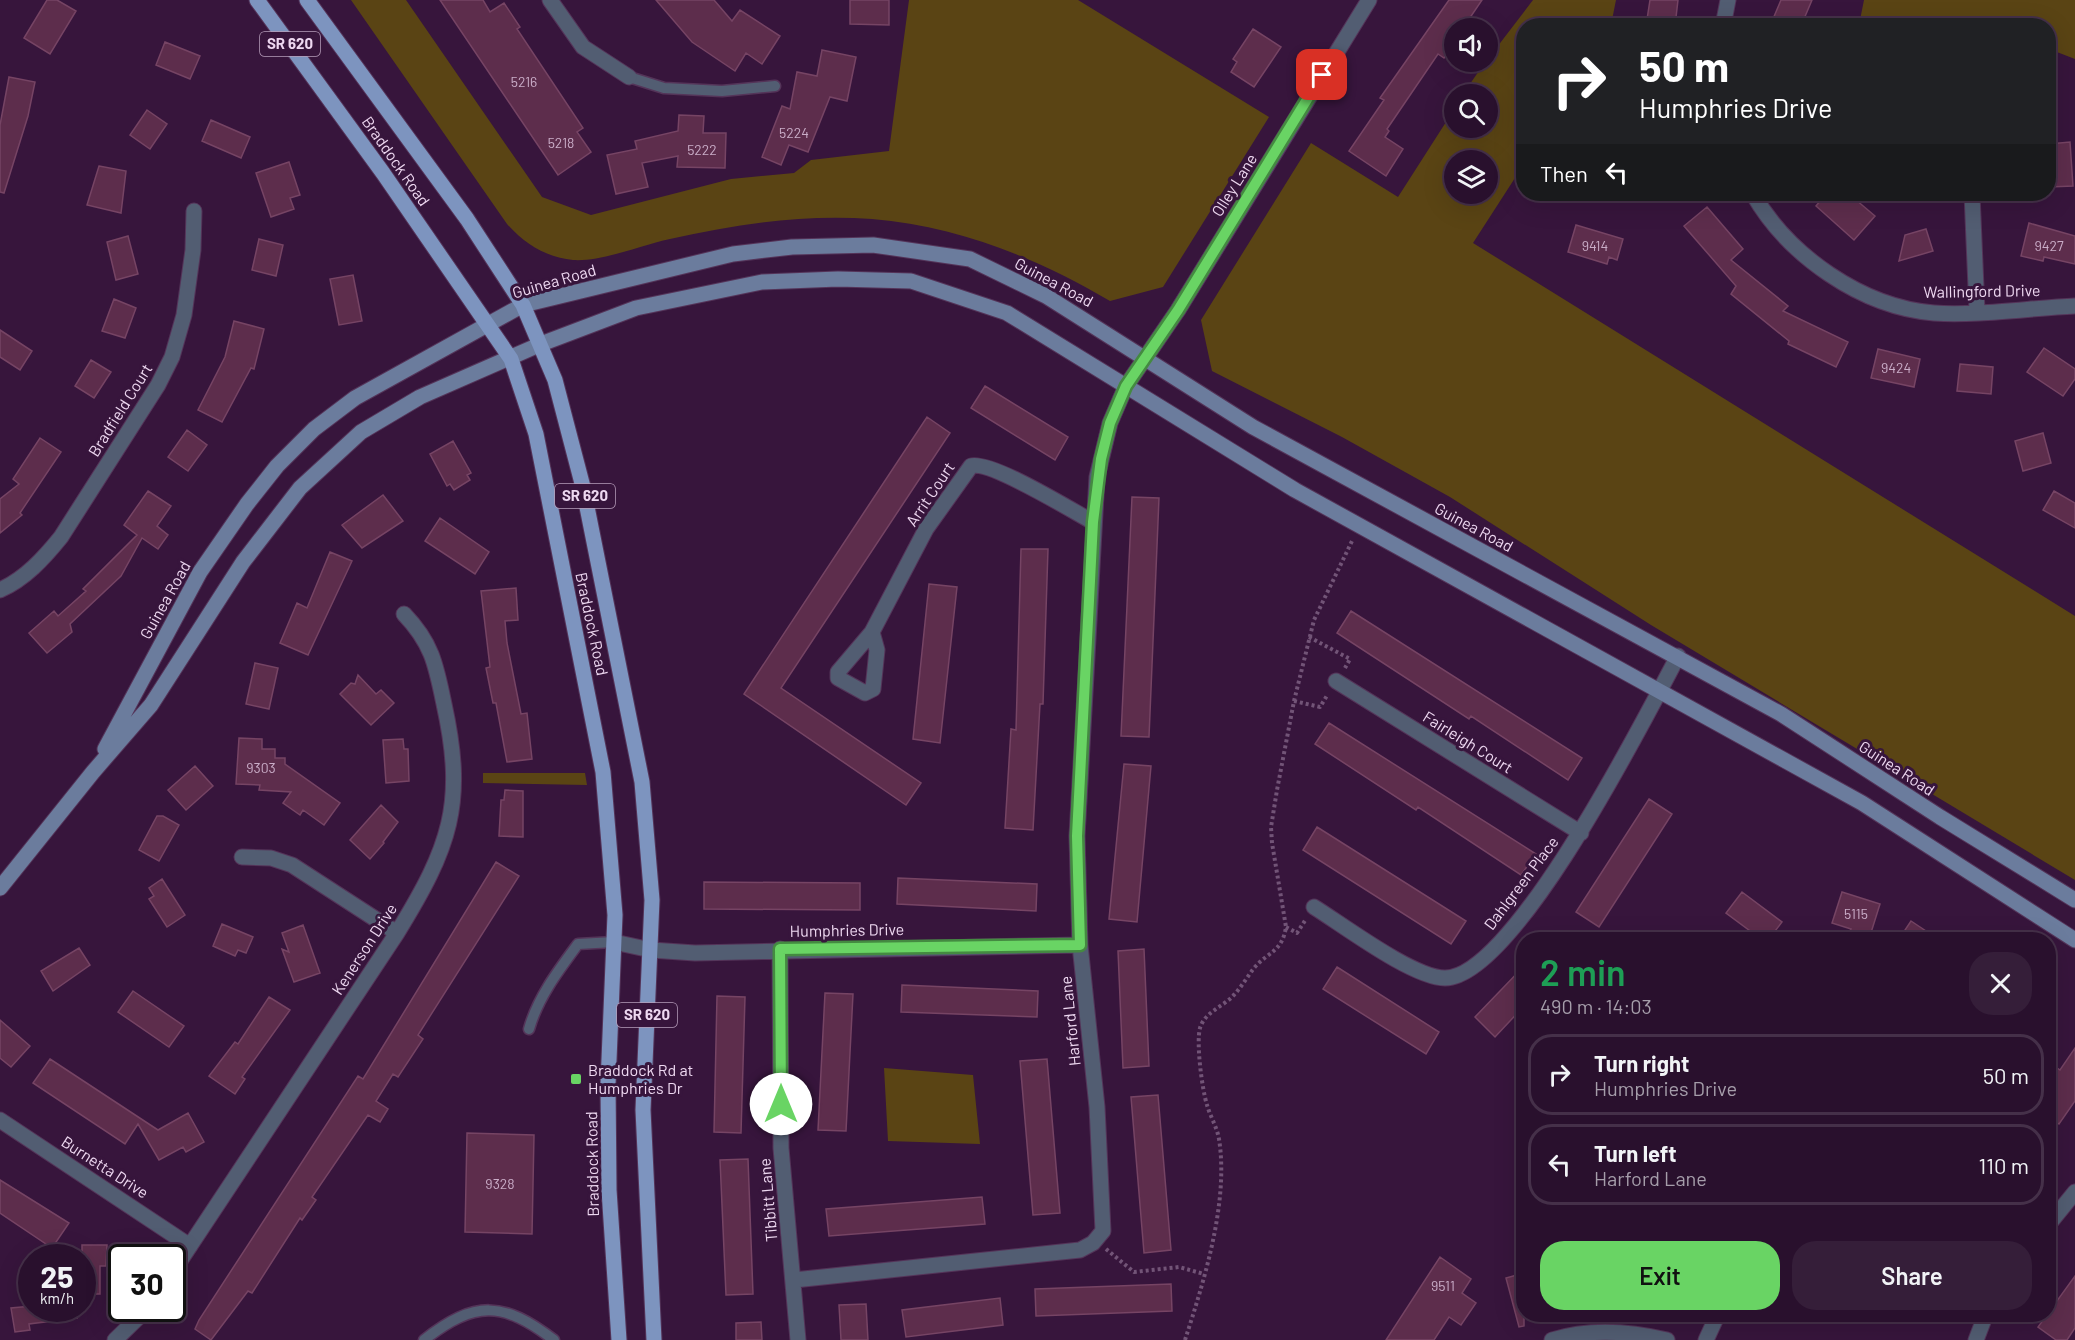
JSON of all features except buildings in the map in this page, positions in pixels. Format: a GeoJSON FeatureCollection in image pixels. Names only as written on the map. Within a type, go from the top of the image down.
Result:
{"type":"FeatureCollection","features":[{"type":"Feature","properties":{"kind":"main road","name":"Braddock Road"},"geometry":{"type":"LineString","coordinates":[[257,0],[511,359],[536,434],[603,772],[615,915],[608,1084],[609,1190],[619,1340]]}},
{"type":"Feature","properties":{"kind":"main road","name":"Braddock Road"},"geometry":{"type":"LineString","coordinates":[[307,0],[467,219],[523,305],[555,380],[583,488],[626,692],[645,814],[652,900],[643,1110],[654,1340]]}},
{"type":"Feature","properties":{"kind":"main road","name":"Guinea Road"},"geometry":{"type":"LineString","coordinates":[[93,772],[200,572],[247,504],[278,466],[314,429],[355,398],[523,305],[733,254],[792,247],[873,245],[970,259],[1046,296],[1272,438],[1678,656],[1781,714],[1940,818],[2075,900]]}},
{"type":"Feature","properties":{"kind":"main road","name":"Guinea Road"},"geometry":{"type":"LineString","coordinates":[[0,888],[93,772],[151,705],[243,562],[300,488],[361,432],[420,397],[541,344],[636,308],[762,282],[838,279],[911,282],[1008,313],[1295,489],[1661,689],[1862,803],[2075,940]]}},
{"type":"Feature","properties":{"kind":"street"},"geometry":{"type":"LineString","coordinates":[[550,0],[583,47],[629,77]]}},
{"type":"Feature","properties":{"kind":"street","name":"Olley Lane"},"geometry":{"type":"LineString","coordinates":[[1126,386],[1146,359],[1369,0]]}},
{"type":"Feature","properties":{"kind":"street"},"geometry":{"type":"LineString","coordinates":[[1725,18],[1728,0]]}},
{"type":"Feature","properties":{"kind":"street","name":"Wallingford Drive"},"geometry":{"type":"LineString","coordinates":[[1758,201],[1794,245],[1830,274],[1872,296],[1917,310],[1936,313],[2075,306]]}},
{"type":"Feature","properties":{"kind":"street"},"geometry":{"type":"LineString","coordinates":[[1972,201],[1977,311]]}},
{"type":"Feature","properties":{"kind":"street","name":"Bradfield Court"},"geometry":{"type":"LineString","coordinates":[[0,590],[25,575],[44,558],[61,537],[167,366],[184,315],[193,250],[194,211]]}},
{"type":"Feature","properties":{"kind":"street","name":"Harford Lane"},"geometry":{"type":"LineString","coordinates":[[1096,1240],[1103,1231],[1098,1118],[1080,945],[1077,836],[1097,477],[1107,434],[1126,386]]}},
{"type":"Feature","properties":{"kind":"street","name":"Arrit Court"},"geometry":{"type":"LineString","coordinates":[[872,632],[926,529],[971,466],[979,464],[1000,472],[1093,522]]}},
{"type":"Feature","properties":{"kind":"street","name":"Kenerson Drive"},"geometry":{"type":"LineString","coordinates":[[186,1252],[397,933],[423,891],[443,850],[452,814],[455,780],[452,740],[435,660],[421,631],[404,614]]}},
{"type":"Feature","properties":{"kind":"street","name":"Dahlgreen Place"},"geometry":{"type":"LineString","coordinates":[[1314,907],[1421,973],[1444,978],[1460,975],[1491,951],[1563,861],[1581,833],[1678,656]]}},
{"type":"Feature","properties":{"kind":"street","name":"Fairleigh Court"},"geometry":{"type":"LineString","coordinates":[[1336,681],[1581,833]]}},
{"type":"Feature","properties":{"kind":"street"},"geometry":{"type":"LineString","coordinates":[[242,858],[271,858],[292,865],[397,933]]}},
{"type":"Feature","properties":{"kind":"street","name":"Humphries Drive"},"geometry":{"type":"LineString","coordinates":[[614,942],[651,950],[695,952],[1080,945]]}},
{"type":"Feature","properties":{"kind":"street","name":"Tibbitt Lane"},"geometry":{"type":"LineString","coordinates":[[780,949],[781,1148],[798,1340]]}},
{"type":"Feature","properties":{"kind":"street","name":"Burnetta Drive"},"geometry":{"type":"LineString","coordinates":[[0,1120],[190,1246]]}},
{"type":"Feature","properties":{"kind":"street"},"geometry":{"type":"LineString","coordinates":[[2056,1215],[2075,1192]]}},
{"type":"Feature","properties":{"kind":"street"},"geometry":{"type":"LineString","coordinates":[[794,1280],[1080,1250],[1096,1240]]}},
{"type":"Feature","properties":{"kind":"street"},"geometry":{"type":"LineString","coordinates":[[115,1340],[134,1322]]}},
{"type":"Feature","properties":{"kind":"street"},"geometry":{"type":"LineString","coordinates":[[1706,1340],[1714,1322]]}},
{"type":"Feature","properties":{"kind":"street"},"geometry":{"type":"LineString","coordinates":[[1976,1340],[1983,1322]]}},
{"type":"Feature","properties":{"kind":"street"},"geometry":{"type":"LineString","coordinates":[[1552,1340],[1607,1332],[1667,1340]]}},
{"type":"Feature","properties":{"kind":"lane"},"geometry":{"type":"LineString","coordinates":[[629,77],[664,88],[694,87],[722,91],[775,86]]}},
{"type":"Feature","properties":{"kind":"lane"},"geometry":{"type":"LineString","coordinates":[[529,1029],[534,1011],[556,973],[578,944],[614,942]]}},
{"type":"Feature","properties":{"kind":"lane"},"geometry":{"type":"LineString","coordinates":[[424,1340],[449,1320],[484,1309],[513,1312],[554,1340]]}},
{"type":"Feature","properties":{"kind":"path"},"geometry":{"type":"LineString","coordinates":[[1185,1340],[1204,1274],[1220,1180],[1219,1138],[1206,1103],[1199,1046],[1200,1028],[1207,1016],[1231,999],[1255,968],[1278,949],[1284,939],[1286,927],[1271,827],[1294,701],[1314,620],[1361,526]]}},
{"type":"Feature","properties":{"kind":"path"},"geometry":{"type":"LineString","coordinates":[[1294,701],[1320,707],[1350,659],[1309,637]]}},
{"type":"Feature","properties":{"kind":"path"},"geometry":{"type":"LineString","coordinates":[[1286,927],[1297,933],[1314,907]]}},
{"type":"Feature","properties":{"kind":"path"},"geometry":{"type":"LineString","coordinates":[[1096,1240],[1134,1272],[1179,1267],[1204,1274]]}},
{"type":"Feature","properties":{"kind":"shaded area"},"geometry":{"type":"Polygon","coordinates":[[[351,0],[406,0],[542,197],[591,215],[731,179],[794,173],[811,160],[889,151],[909,0],[1078,0],[1269,117],[1163,287],[1110,301],[1054,271],[996,246],[935,229],[872,219],[795,219],[745,225],[670,239],[596,258],[573,260],[545,253],[521,238],[507,224],[351,0]]]}},
{"type":"Feature","properties":{"kind":"shaded area"},"geometry":{"type":"Polygon","coordinates":[[[1533,0],[1616,0],[1612,18],[1519,18],[1533,0]]]}},
{"type":"Feature","properties":{"kind":"shaded area"},"geometry":{"type":"Polygon","coordinates":[[[1864,0],[2075,0],[2075,59],[2056,52],[2056,18],[1860,18],[1864,0]]]}},
{"type":"Feature","properties":{"kind":"shaded area"},"geometry":{"type":"Polygon","coordinates":[[[1516,22],[1516,176],[1473,243],[2075,616],[2075,880],[1651,625],[1450,497],[1342,437],[1212,371],[1201,320],[1311,143],[1398,197],[1444,125],[1444,138],[1498,138],[1498,84],[1470,84],[1478,72],[1498,72],[1498,46],[1516,22]]]}},
{"type":"Feature","properties":{"kind":"shaded area"},"geometry":{"type":"Polygon","coordinates":[[[483,773],[585,773],[587,785],[483,783],[483,773]]]}},
{"type":"Feature","properties":{"kind":"shaded area"},"geometry":{"type":"Polygon","coordinates":[[[884,1068],[973,1075],[980,1144],[888,1141],[884,1068]]]}},
{"type":"Feature","properties":{"kind":"place","name":"Braddock Rd at Humphries Dr"},"geometry":{"type":"Point","coordinates":[576,1079]}},
{"type":"Feature","properties":{"kind":"route"},"geometry":{"type":"LineString","coordinates":[[781,1104],[780,949],[1080,945],[1077,836],[1093,522],[1097,477],[1110,423],[1126,386],[1178,310],[1322,75]]}}]}
